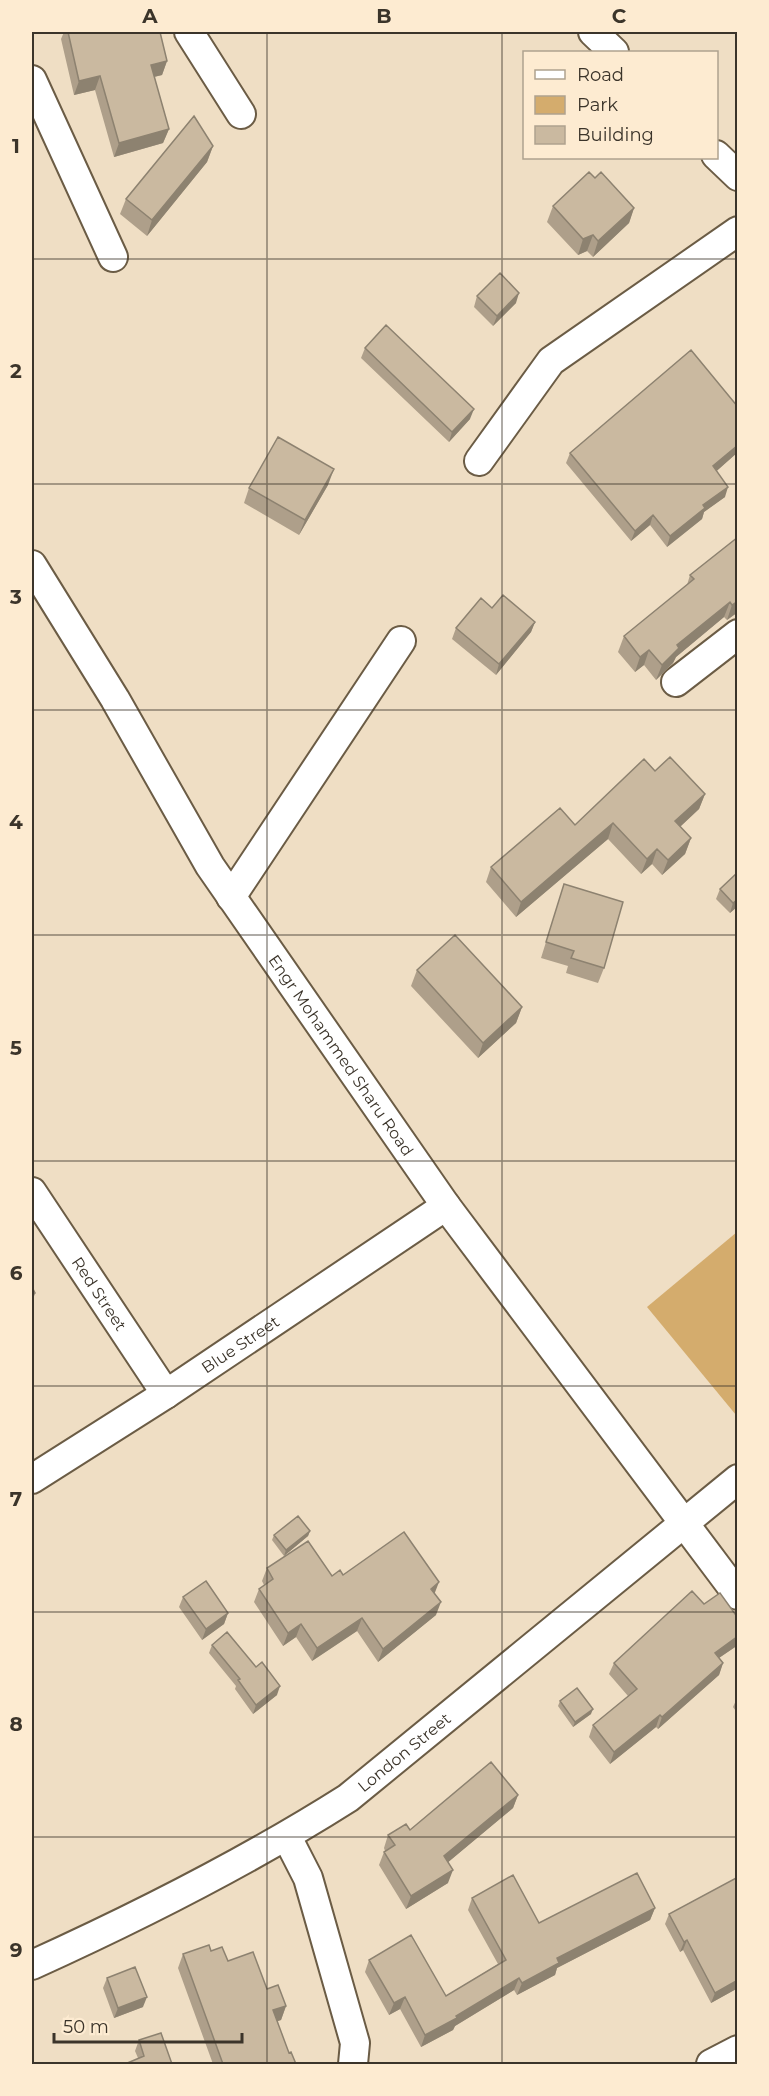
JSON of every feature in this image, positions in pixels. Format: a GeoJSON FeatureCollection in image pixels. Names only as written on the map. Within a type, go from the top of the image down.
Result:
{"type":"FeatureCollection","features":[{"type":"Feature","properties":{"kind":"street"},"geometry":{"type":"LineString","coordinates":[[189,32],[241,114]]}},
{"type":"Feature","properties":{"kind":"street"},"geometry":{"type":"LineString","coordinates":[[593,32],[613,51]]}},
{"type":"Feature","properties":{"kind":"street"},"geometry":{"type":"LineString","coordinates":[[32,80],[113,256]]}},
{"type":"Feature","properties":{"kind":"street"},"geometry":{"type":"LineString","coordinates":[[718,156],[738,176]]}},
{"type":"Feature","properties":{"kind":"street"},"geometry":{"type":"LineString","coordinates":[[479,461],[551,361],[738,231]]}},
{"type":"Feature","properties":{"kind":"street","name":"Engr Mohammed Sharu Road"},"geometry":{"type":"LineString","coordinates":[[32,565],[115,699],[210,866],[231,897],[446,1206],[738,1595]]}},
{"type":"Feature","properties":{"kind":"street"},"geometry":{"type":"LineString","coordinates":[[676,682],[738,634]]}},
{"type":"Feature","properties":{"kind":"street"},"geometry":{"type":"LineString","coordinates":[[231,897],[401,641]]}},
{"type":"Feature","properties":{"kind":"street","name":"Red Street"},"geometry":{"type":"LineString","coordinates":[[32,1192],[166,1394]]}},
{"type":"Feature","properties":{"kind":"street","name":"Blue Street"},"geometry":{"type":"LineString","coordinates":[[32,1479],[166,1394],[446,1206]]}},
{"type":"Feature","properties":{"kind":"street","name":"London Street"},"geometry":{"type":"LineString","coordinates":[[32,1965],[204,1882],[287,1837],[348,1798],[738,1479]]}},
{"type":"Feature","properties":{"kind":"street"},"geometry":{"type":"LineString","coordinates":[[287,1837],[310,1885],[355,2043],[353,2064]]}},
{"type":"Feature","properties":{"kind":"street"},"geometry":{"type":"LineString","coordinates":[[711,2064],[738,2050]]}},
{"type":"Feature","properties":{"kind":"green space"},"geometry":{"type":"Polygon","coordinates":[[[737,1232],[738,1414],[736,1415],[647,1307],[737,1232]]]}},
{"type":"Feature","properties":{"kind":"building"},"geometry":{"type":"Polygon","coordinates":[[[68,32],[160,32],[167,61],[151,65],[169,129],[119,143],[100,76],[79,81],[68,32]]]}},
{"type":"Feature","properties":{"kind":"building"},"geometry":{"type":"Polygon","coordinates":[[[194,116],[213,146],[152,220],[126,199],[194,116]]]}},
{"type":"Feature","properties":{"kind":"building"},"geometry":{"type":"Polygon","coordinates":[[[589,172],[595,178],[601,172],[634,208],[598,241],[593,235],[583,239],[553,206],[589,172]]]}},
{"type":"Feature","properties":{"kind":"building"},"geometry":{"type":"Polygon","coordinates":[[[500,273],[519,293],[497,316],[477,296],[500,273]]]}},
{"type":"Feature","properties":{"kind":"building"},"geometry":{"type":"Polygon","coordinates":[[[386,325],[474,409],[452,432],[365,348],[386,325]]]}},
{"type":"Feature","properties":{"kind":"building"},"geometry":{"type":"Polygon","coordinates":[[[691,350],[738,407],[738,445],[713,466],[728,487],[703,505],[705,508],[670,536],[653,515],[635,531],[570,453],[691,350]]]}},
{"type":"Feature","properties":{"kind":"building"},"geometry":{"type":"Polygon","coordinates":[[[278,437],[334,469],[305,520],[249,488],[278,437]]]}},
{"type":"Feature","properties":{"kind":"building"},"geometry":{"type":"Polygon","coordinates":[[[738,537],[738,601],[732,605],[730,602],[677,645],[679,648],[662,665],[649,650],[640,657],[624,636],[694,579],[690,575],[738,537]]]}},
{"type":"Feature","properties":{"kind":"building"},"geometry":{"type":"Polygon","coordinates":[[[503,595],[535,622],[499,664],[456,628],[481,598],[492,608],[503,595]]]}},
{"type":"Feature","properties":{"kind":"building"},"geometry":{"type":"Polygon","coordinates":[[[670,757],[705,794],[675,821],[691,838],[668,860],[657,849],[647,859],[613,823],[521,902],[491,867],[560,808],[575,825],[644,759],[655,771],[670,757]]]}},
{"type":"Feature","properties":{"kind":"building"},"geometry":{"type":"Polygon","coordinates":[[[738,872],[738,899],[733,903],[720,889],[738,872]]]}},
{"type":"Feature","properties":{"kind":"building"},"geometry":{"type":"Polygon","coordinates":[[[564,884],[623,902],[604,968],[571,958],[574,951],[546,942],[564,884]]]}},
{"type":"Feature","properties":{"kind":"building"},"geometry":{"type":"Polygon","coordinates":[[[455,935],[522,1007],[483,1043],[417,970],[455,935]]]}},
{"type":"Feature","properties":{"kind":"building"},"geometry":{"type":"Polygon","coordinates":[[[298,1516],[310,1531],[286,1550],[274,1535],[298,1516]]]}},
{"type":"Feature","properties":{"kind":"building"},"geometry":{"type":"Polygon","coordinates":[[[404,1532],[439,1582],[431,1589],[441,1602],[383,1649],[362,1618],[317,1648],[301,1624],[288,1633],[259,1589],[273,1579],[267,1568],[308,1541],[332,1576],[340,1570],[343,1575],[404,1532]]]}},
{"type":"Feature","properties":{"kind":"building"},"geometry":{"type":"Polygon","coordinates":[[[206,1581],[228,1613],[206,1629],[183,1597],[206,1581]]]}},
{"type":"Feature","properties":{"kind":"building"},"geometry":{"type":"Polygon","coordinates":[[[692,1591],[704,1604],[720,1593],[738,1618],[738,1636],[715,1653],[723,1663],[662,1717],[660,1715],[614,1752],[593,1725],[637,1689],[614,1663],[692,1591]]]}},
{"type":"Feature","properties":{"kind":"building"},"geometry":{"type":"Polygon","coordinates":[[[227,1632],[256,1667],[262,1662],[280,1686],[256,1705],[238,1680],[240,1679],[212,1645],[227,1632]]]}},
{"type":"Feature","properties":{"kind":"building"},"geometry":{"type":"Polygon","coordinates":[[[577,1688],[593,1709],[575,1722],[560,1701],[577,1688]]]}},
{"type":"Feature","properties":{"kind":"building"},"geometry":{"type":"Polygon","coordinates":[[[491,1762],[518,1795],[444,1856],[453,1870],[411,1896],[384,1852],[395,1845],[388,1835],[406,1824],[410,1830],[491,1762]]]}},
{"type":"Feature","properties":{"kind":"building"},"geometry":{"type":"Polygon","coordinates":[[[637,1873],[655,1908],[557,1958],[559,1963],[522,1983],[519,1978],[456,2016],[457,2018],[425,2035],[405,1997],[394,2003],[369,1960],[411,1935],[446,1996],[506,1960],[472,1898],[513,1875],[539,1923],[637,1873]]]}},
{"type":"Feature","properties":{"kind":"building"},"geometry":{"type":"Polygon","coordinates":[[[738,1877],[738,1980],[715,1993],[687,1940],[684,1942],[669,1914],[738,1877]]]}},
{"type":"Feature","properties":{"kind":"building"},"geometry":{"type":"Polygon","coordinates":[[[209,1945],[211,1951],[222,1947],[228,1961],[253,1952],[267,1989],[278,1985],[286,2006],[273,2010],[289,2053],[291,2052],[296,2064],[223,2064],[183,1954],[209,1945]]]}},
{"type":"Feature","properties":{"kind":"building"},"geometry":{"type":"Polygon","coordinates":[[[135,1967],[147,1997],[118,2008],[107,1978],[135,1967]]]}},
{"type":"Feature","properties":{"kind":"building"},"geometry":{"type":"Polygon","coordinates":[[[161,2033],[172,2064],[125,2064],[144,2056],[139,2040],[161,2033]]]}}]}
